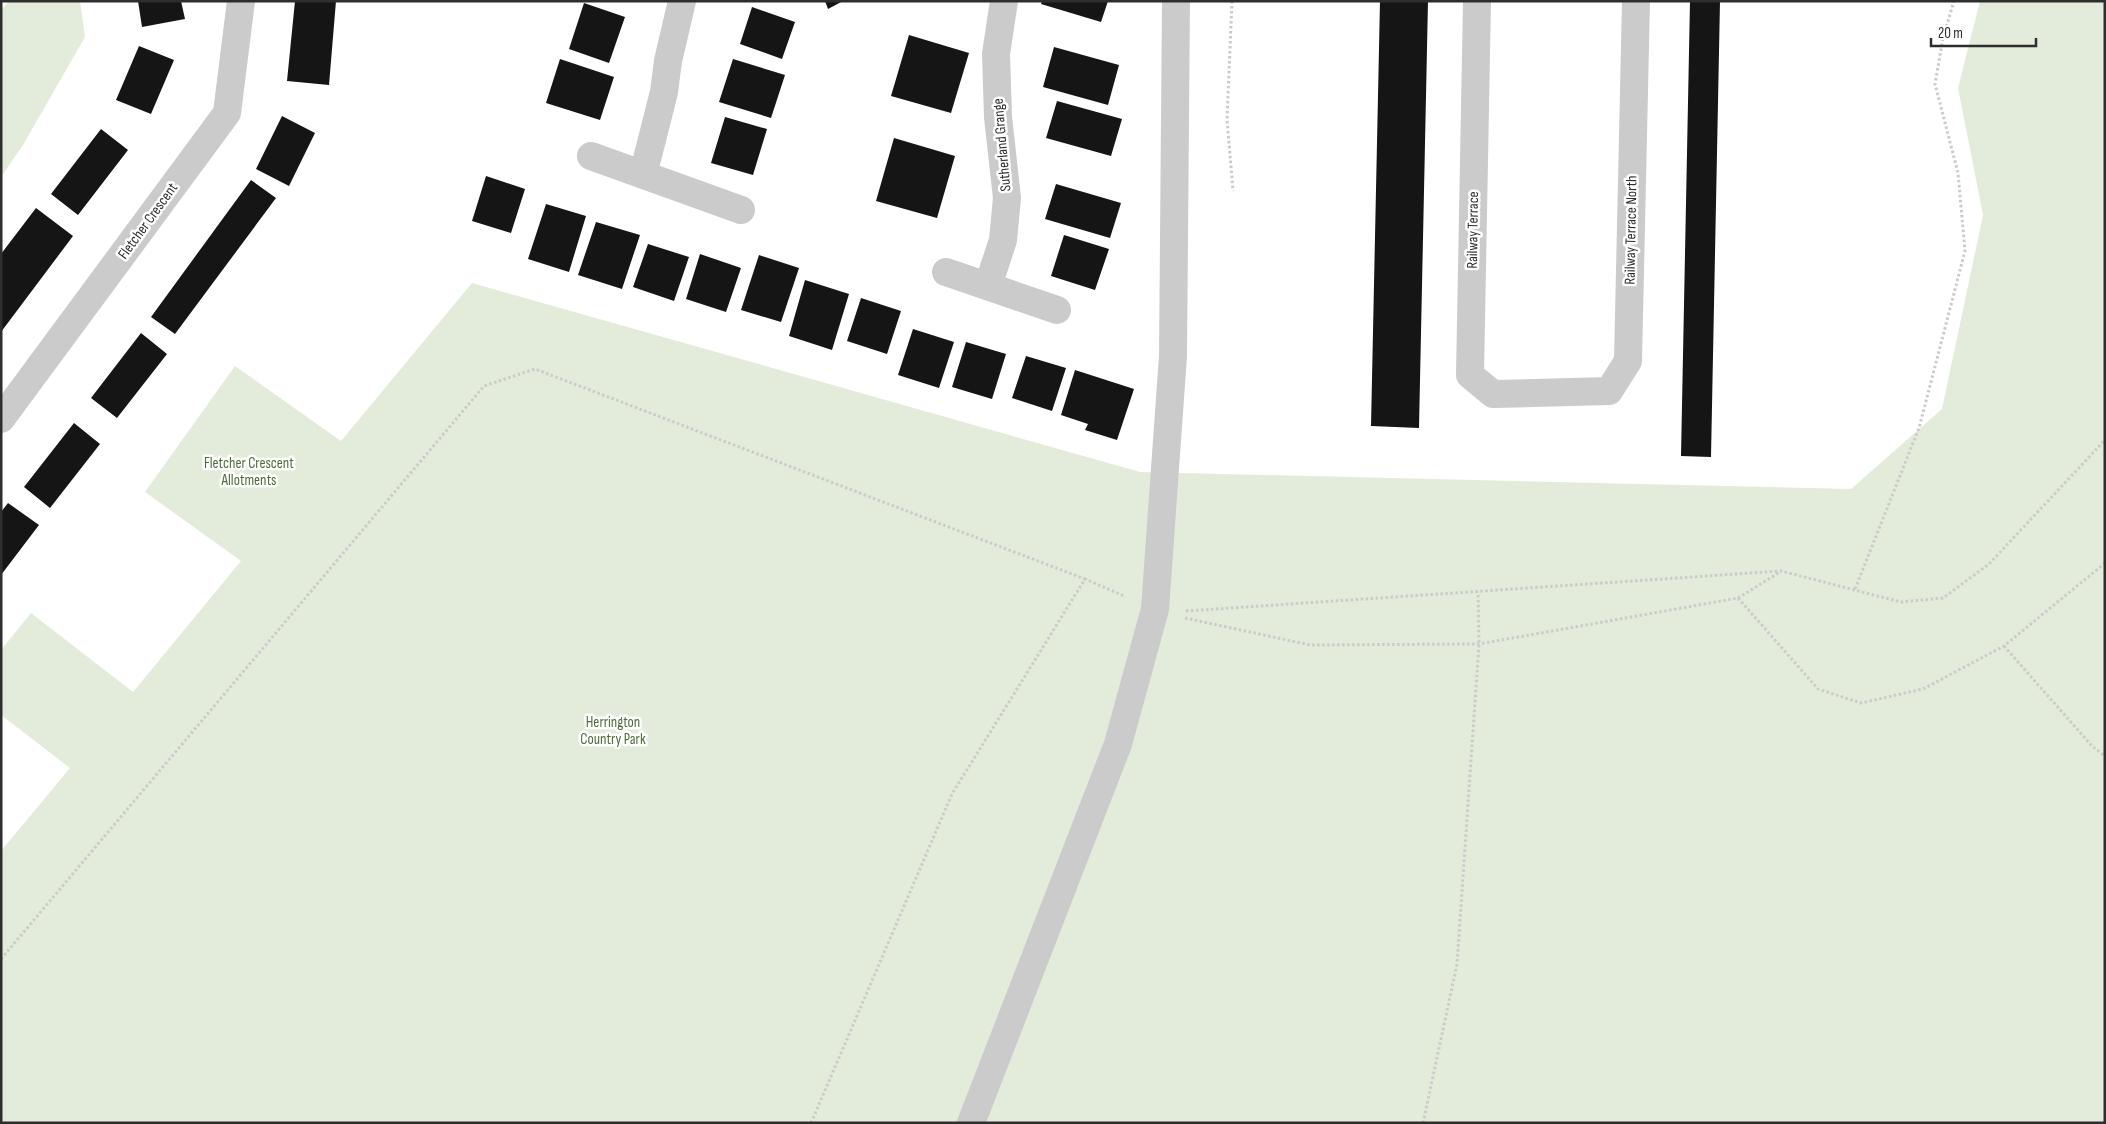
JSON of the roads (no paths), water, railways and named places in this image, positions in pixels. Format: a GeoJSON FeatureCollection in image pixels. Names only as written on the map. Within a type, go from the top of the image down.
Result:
{"type":"FeatureCollection","features":[{"type":"Feature","properties":{"kind":"street","name":"Fletcher Crescent"},"geometry":{"type":"LineString","coordinates":[[1,419],[227,113],[241,1]]}},
{"type":"Feature","properties":{"kind":"street"},"geometry":{"type":"LineString","coordinates":[[643,175],[664,92],[668,61],[682,1]]}},
{"type":"Feature","properties":{"kind":"street","name":"Sutherland Grange"},"geometry":{"type":"LineString","coordinates":[[988,286],[1003,240],[1007,198],[998,116],[996,63],[1004,1]]}},
{"type":"Feature","properties":{"kind":"street"},"geometry":{"type":"LineString","coordinates":[[972,1123],[1118,744],[1160,611],[1174,356],[1176,1]]}},
{"type":"Feature","properties":{"kind":"street","name":"Railway Terrace"},"geometry":{"type":"LineString","coordinates":[[1477,1],[1470,375],[1493,394],[1547,392]]}},
{"type":"Feature","properties":{"kind":"street","name":"Railway Terrace North"},"geometry":{"type":"LineString","coordinates":[[1547,392],[1609,391],[1628,361],[1636,1]]}},
{"type":"Feature","properties":{"kind":"street"},"geometry":{"type":"LineString","coordinates":[[591,156],[741,210]]}},
{"type":"Feature","properties":{"kind":"street"},"geometry":{"type":"LineString","coordinates":[[946,272],[1057,310]]}},
{"type":"Feature","properties":{"kind":"park label","name":"Fletcher Crescent Allotments"},"geometry":{"type":"Point","coordinates":[249,472]}},
{"type":"Feature","properties":{"kind":"park label","name":"Herrington Country Park"},"geometry":{"type":"Point","coordinates":[613,730]}}]}
